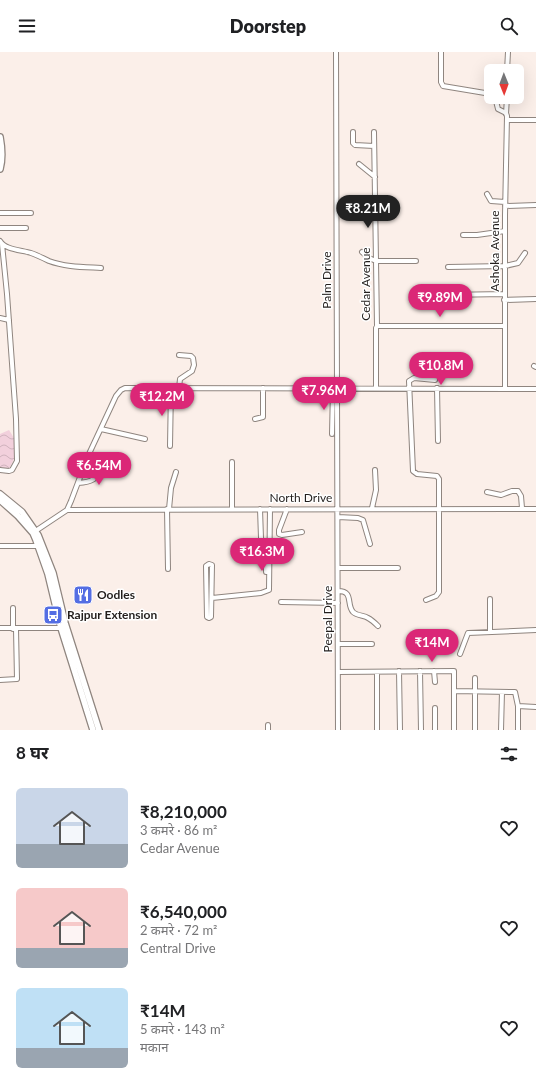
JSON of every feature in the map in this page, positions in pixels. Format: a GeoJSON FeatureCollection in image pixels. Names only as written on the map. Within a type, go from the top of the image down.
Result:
{"type":"FeatureCollection","features":[{"type":"Feature","properties":{"kind":"main road"},"geometry":{"type":"LineString","coordinates":[[0,137],[2,148],[2,161],[0,169]]}},
{"type":"Feature","properties":{"kind":"main road"},"geometry":{"type":"LineString","coordinates":[[0,494],[22,512],[35,532],[53,572],[64,628],[99,730]]}},
{"type":"Feature","properties":{"kind":"main road"},"geometry":{"type":"LineString","coordinates":[[0,500],[35,532],[93,730]]}},
{"type":"Feature","properties":{"kind":"street","name":"Palm Drive"},"geometry":{"type":"LineString","coordinates":[[335,388],[336,52]]}},
{"type":"Feature","properties":{"kind":"street"},"geometry":{"type":"LineString","coordinates":[[441,52],[441,82],[443,86],[484,93]]}},
{"type":"Feature","properties":{"kind":"street"},"geometry":{"type":"LineString","coordinates":[[507,64],[508,52]]}},
{"type":"Feature","properties":{"kind":"street"},"geometry":{"type":"LineString","coordinates":[[497,104],[498,110],[506,114],[507,104]]}},
{"type":"Feature","properties":{"kind":"street","name":"Ashoka Avenue"},"geometry":{"type":"LineString","coordinates":[[506,114],[504,294],[506,388]]}},
{"type":"Feature","properties":{"kind":"street"},"geometry":{"type":"LineString","coordinates":[[507,120],[536,120]]}},
{"type":"Feature","properties":{"kind":"street"},"geometry":{"type":"LineString","coordinates":[[353,132],[354,145],[374,146]]}},
{"type":"Feature","properties":{"kind":"street","name":"Cedar Avenue"},"geometry":{"type":"LineString","coordinates":[[374,132],[377,326],[376,388]]}},
{"type":"Feature","properties":{"kind":"street"},"geometry":{"type":"LineString","coordinates":[[360,164],[375,177]]}},
{"type":"Feature","properties":{"kind":"street"},"geometry":{"type":"LineString","coordinates":[[487,194],[491,201],[505,204],[536,205]]}},
{"type":"Feature","properties":{"kind":"street"},"geometry":{"type":"LineString","coordinates":[[344,205],[376,205]]}},
{"type":"Feature","properties":{"kind":"street"},"geometry":{"type":"LineString","coordinates":[[0,213],[31,213]]}},
{"type":"Feature","properties":{"kind":"street"},"geometry":{"type":"LineString","coordinates":[[0,228],[26,228]]}},
{"type":"Feature","properties":{"kind":"street"},"geometry":{"type":"LineString","coordinates":[[463,235],[477,235],[505,231]]}},
{"type":"Feature","properties":{"kind":"street"},"geometry":{"type":"LineString","coordinates":[[0,470],[12,470],[17,461],[16,419],[9,320],[1,242],[57,263],[101,268]]}},
{"type":"Feature","properties":{"kind":"street"},"geometry":{"type":"LineString","coordinates":[[362,252],[369,258],[376,261],[416,261]]}},
{"type":"Feature","properties":{"kind":"street"},"geometry":{"type":"LineString","coordinates":[[448,267],[505,266],[518,263],[525,253]]}},
{"type":"Feature","properties":{"kind":"street"},"geometry":{"type":"LineString","coordinates":[[444,295],[504,294]]}},
{"type":"Feature","properties":{"kind":"street"},"geometry":{"type":"LineString","coordinates":[[504,300],[536,299]]}},
{"type":"Feature","properties":{"kind":"street"},"geometry":{"type":"LineString","coordinates":[[0,318],[9,320]]}},
{"type":"Feature","properties":{"kind":"street"},"geometry":{"type":"LineString","coordinates":[[377,326],[504,326]]}},
{"type":"Feature","properties":{"kind":"street"},"geometry":{"type":"LineString","coordinates":[[179,388],[180,379],[192,372],[194,365],[193,358],[191,356],[180,355]]}},
{"type":"Feature","properties":{"kind":"street"},"geometry":{"type":"LineString","coordinates":[[426,600],[438,595],[439,592],[438,477],[417,474],[413,471],[409,381],[412,379],[435,380],[437,359]]}},
{"type":"Feature","properties":{"kind":"street"},"geometry":{"type":"LineString","coordinates":[[35,532],[67,510],[88,456],[116,396],[125,388],[536,389]]}},
{"type":"Feature","properties":{"kind":"street"},"geometry":{"type":"LineString","coordinates":[[170,446],[171,388]]}},
{"type":"Feature","properties":{"kind":"street"},"geometry":{"type":"LineString","coordinates":[[255,419],[263,417],[263,388]]}},
{"type":"Feature","properties":{"kind":"street"},"geometry":{"type":"LineString","coordinates":[[332,434],[335,388]]}},
{"type":"Feature","properties":{"kind":"street","name":"Peepal Drive"},"geometry":{"type":"LineString","coordinates":[[335,388],[338,508],[338,730]]}},
{"type":"Feature","properties":{"kind":"street"},"geometry":{"type":"LineString","coordinates":[[437,388],[438,441]]}},
{"type":"Feature","properties":{"kind":"street"},"geometry":{"type":"LineString","coordinates":[[101,429],[145,439]]}},
{"type":"Feature","properties":{"kind":"street"},"geometry":{"type":"LineString","coordinates":[[232,462],[232,509]]}},
{"type":"Feature","properties":{"kind":"street"},"geometry":{"type":"LineString","coordinates":[[78,483],[95,480],[105,464]]}},
{"type":"Feature","properties":{"kind":"street"},"geometry":{"type":"LineString","coordinates":[[372,508],[376,490],[376,470]]}},
{"type":"Feature","properties":{"kind":"street"},"geometry":{"type":"LineString","coordinates":[[168,569],[168,509],[171,488],[176,472]]}},
{"type":"Feature","properties":{"kind":"street"},"geometry":{"type":"LineString","coordinates":[[488,492],[501,495],[512,491],[518,491],[521,496],[522,508]]}},
{"type":"Feature","properties":{"kind":"street"},"geometry":{"type":"LineString","coordinates":[[287,508],[279,534],[282,536],[302,532]]}},
{"type":"Feature","properties":{"kind":"street","name":"North Drive"},"geometry":{"type":"LineString","coordinates":[[67,510],[536,508]]}},
{"type":"Feature","properties":{"kind":"street"},"geometry":{"type":"LineString","coordinates":[[260,509],[261,538],[266,548],[266,572]]}},
{"type":"Feature","properties":{"kind":"street"},"geometry":{"type":"LineString","coordinates":[[212,598],[261,593],[269,590],[270,509]]}},
{"type":"Feature","properties":{"kind":"street"},"geometry":{"type":"LineString","coordinates":[[338,517],[358,518],[363,520],[370,544]]}},
{"type":"Feature","properties":{"kind":"street"},"geometry":{"type":"LineString","coordinates":[[0,546],[38,546]]}},
{"type":"Feature","properties":{"kind":"street"},"geometry":{"type":"LineString","coordinates":[[209,564],[212,565],[212,598],[210,618],[207,617],[206,566],[209,564]]}},
{"type":"Feature","properties":{"kind":"street"},"geometry":{"type":"LineString","coordinates":[[338,568],[398,568]]}},
{"type":"Feature","properties":{"kind":"street"},"geometry":{"type":"LineString","coordinates":[[338,591],[346,593],[355,614],[370,618],[378,626]]}},
{"type":"Feature","properties":{"kind":"street"},"geometry":{"type":"LineString","coordinates":[[490,599],[490,631]]}},
{"type":"Feature","properties":{"kind":"street"},"geometry":{"type":"LineString","coordinates":[[281,602],[338,603]]}},
{"type":"Feature","properties":{"kind":"street"},"geometry":{"type":"LineString","coordinates":[[0,680],[17,679],[13,608]]}},
{"type":"Feature","properties":{"kind":"street"},"geometry":{"type":"LineString","coordinates":[[0,628],[64,628]]}},
{"type":"Feature","properties":{"kind":"street"},"geometry":{"type":"LineString","coordinates":[[460,654],[468,633],[536,630]]}},
{"type":"Feature","properties":{"kind":"street"},"geometry":{"type":"LineString","coordinates":[[338,644],[372,644]]}},
{"type":"Feature","properties":{"kind":"street"},"geometry":{"type":"LineString","coordinates":[[399,671],[400,730]]}},
{"type":"Feature","properties":{"kind":"street"},"geometry":{"type":"LineString","coordinates":[[420,671],[421,730]]}},
{"type":"Feature","properties":{"kind":"street"},"geometry":{"type":"LineString","coordinates":[[434,671],[435,682]]}},
{"type":"Feature","properties":{"kind":"street"},"geometry":{"type":"LineString","coordinates":[[338,672],[454,671],[454,730]]}},
{"type":"Feature","properties":{"kind":"street"},"geometry":{"type":"LineString","coordinates":[[377,672],[377,730]]}},
{"type":"Feature","properties":{"kind":"street"},"geometry":{"type":"LineString","coordinates":[[475,678],[475,730]]}},
{"type":"Feature","properties":{"kind":"street"},"geometry":{"type":"LineString","coordinates":[[454,691],[516,692],[518,706],[518,730]]}},
{"type":"Feature","properties":{"kind":"street"},"geometry":{"type":"LineString","coordinates":[[501,730],[502,692]]}},
{"type":"Feature","properties":{"kind":"street"},"geometry":{"type":"LineString","coordinates":[[518,706],[536,707]]}},
{"type":"Feature","properties":{"kind":"street"},"geometry":{"type":"LineString","coordinates":[[435,730],[436,708]]}},
{"type":"Feature","properties":{"kind":"water"},"geometry":{"type":"Polygon","coordinates":[[[9,430],[15,442],[16,452],[7,473],[0,470],[0,434],[9,430]]]}},
{"type":"Feature","properties":{"kind":"place","name":"Oodles"},"geometry":{"type":"Point","coordinates":[83,595]}},
{"type":"Feature","properties":{"kind":"place","name":"Rajpur Extension"},"geometry":{"type":"Point","coordinates":[53,615]}}]}
